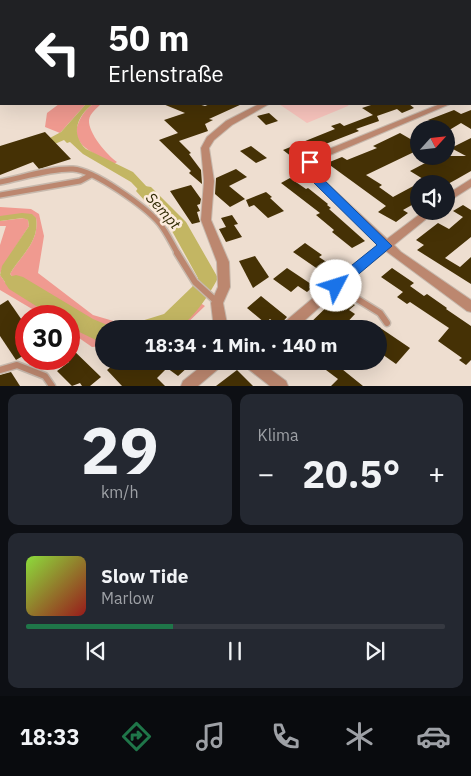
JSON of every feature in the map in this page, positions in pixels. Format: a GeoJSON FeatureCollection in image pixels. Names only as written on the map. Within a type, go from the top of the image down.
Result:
{"type":"FeatureCollection","features":[{"type":"Feature","properties":{"kind":"street"},"geometry":{"type":"LineString","coordinates":[[219,320],[217,303],[224,287],[223,262],[206,220],[209,181],[205,148],[210,139],[229,124],[263,105]]}},
{"type":"Feature","properties":{"kind":"street"},"geometry":{"type":"LineString","coordinates":[[444,105],[327,153],[310,162],[309,167],[316,179],[385,246],[471,307]]}},
{"type":"Feature","properties":{"kind":"street"},"geometry":{"type":"LineString","coordinates":[[455,194],[471,182]]}},
{"type":"Feature","properties":{"kind":"street"},"geometry":{"type":"LineString","coordinates":[[462,189],[471,196]]}},
{"type":"Feature","properties":{"kind":"street"},"geometry":{"type":"LineString","coordinates":[[296,320],[419,220]]}},
{"type":"Feature","properties":{"kind":"street"},"geometry":{"type":"LineString","coordinates":[[188,386],[207,370]]}},
{"type":"Feature","properties":{"kind":"street"},"geometry":{"type":"LineString","coordinates":[[260,370],[281,386]]}},
{"type":"Feature","properties":{"kind":"lane"},"geometry":{"type":"LineString","coordinates":[[0,182],[73,169],[86,172],[131,198],[160,224],[195,282],[217,303]]}},
{"type":"Feature","properties":{"kind":"lane"},"geometry":{"type":"LineString","coordinates":[[0,195],[80,181],[91,175]]}},
{"type":"Feature","properties":{"kind":"lane"},"geometry":{"type":"LineString","coordinates":[[336,286],[380,313],[385,320]]}},
{"type":"Feature","properties":{"kind":"lane"},"geometry":{"type":"LineString","coordinates":[[0,370],[17,365],[45,376],[52,386]]}},
{"type":"Feature","properties":{"kind":"shaded area"},"geometry":{"type":"Polygon","coordinates":[[[58,105],[85,105],[60,133],[45,127],[47,113],[58,105]]]}},
{"type":"Feature","properties":{"kind":"shaded area"},"geometry":{"type":"Polygon","coordinates":[[[85,105],[92,105],[83,114],[78,125],[78,137],[81,143],[86,149],[133,172],[147,187],[160,208],[152,204],[131,182],[83,154],[70,142],[67,143],[64,140],[27,156],[48,139],[61,132],[85,105]]]}},
{"type":"Feature","properties":{"kind":"shaded area"},"geometry":{"type":"Polygon","coordinates":[[[92,105],[100,105],[91,115],[90,125],[99,143],[117,162],[114,164],[88,150],[79,140],[77,134],[78,123],[92,105]]]}},
{"type":"Feature","properties":{"kind":"shaded area"},"geometry":{"type":"Polygon","coordinates":[[[280,105],[348,105],[348,106],[307,123],[280,105]]]}},
{"type":"Feature","properties":{"kind":"shaded area"},"geometry":{"type":"Polygon","coordinates":[[[0,207],[31,209],[39,214],[44,236],[38,273],[80,305],[25,305],[0,290],[0,275],[7,285],[33,298],[38,293],[15,280],[10,274],[32,242],[35,234],[36,218],[0,216],[0,207]]]}},
{"type":"Feature","properties":{"kind":"shaded area"},"geometry":{"type":"Polygon","coordinates":[[[22,213],[32,214],[36,218],[35,234],[32,242],[10,274],[15,280],[38,293],[33,298],[7,285],[0,275],[2,266],[29,226],[28,220],[23,218],[0,221],[0,216],[22,213]]]}},
{"type":"Feature","properties":{"kind":"shaded area"},"geometry":{"type":"Polygon","coordinates":[[[24,218],[28,220],[29,226],[3,266],[0,274],[0,245],[6,226],[0,226],[0,221],[24,218]]]}},
{"type":"Feature","properties":{"kind":"shaded area"},"geometry":{"type":"Polygon","coordinates":[[[191,289],[191,297],[205,306],[190,320],[150,320],[159,318],[175,307],[191,289]]]}},
{"type":"Feature","properties":{"kind":"shaded area"},"geometry":{"type":"Polygon","coordinates":[[[80,305],[93,315],[110,320],[95,320],[95,347],[92,347],[80,339],[80,305]]]}},
{"type":"Feature","properties":{"kind":"building"},"geometry":{"type":"Polygon","coordinates":[[[165,105],[240,105],[209,119],[213,120],[205,124],[208,131],[179,141],[191,153],[189,154],[201,170],[202,184],[189,173],[191,171],[159,140],[178,133],[164,120],[185,113],[165,105]]]}},
{"type":"Feature","properties":{"kind":"building"},"geometry":{"type":"Polygon","coordinates":[[[371,105],[410,105],[414,108],[402,113],[397,109],[377,116],[379,121],[356,129],[359,131],[292,157],[283,150],[335,129],[331,126],[340,123],[344,126],[373,115],[362,108],[371,105]]]}},
{"type":"Feature","properties":{"kind":"building"},"geometry":{"type":"Polygon","coordinates":[[[454,110],[461,114],[471,110],[471,129],[461,123],[455,127],[455,120],[428,120],[454,110]]]}},
{"type":"Feature","properties":{"kind":"building"},"geometry":{"type":"Polygon","coordinates":[[[269,113],[278,121],[266,125],[257,116],[269,113]]]}},
{"type":"Feature","properties":{"kind":"building"},"geometry":{"type":"Polygon","coordinates":[[[45,132],[71,159],[39,169],[33,162],[0,175],[0,146],[45,132]]]}},
{"type":"Feature","properties":{"kind":"building"},"geometry":{"type":"Polygon","coordinates":[[[400,133],[410,139],[410,154],[366,175],[382,185],[379,187],[393,197],[410,188],[410,206],[403,210],[408,213],[396,222],[378,212],[386,206],[327,163],[342,157],[347,160],[377,148],[373,146],[400,133]]]}},
{"type":"Feature","properties":{"kind":"building"},"geometry":{"type":"Polygon","coordinates":[[[471,138],[471,171],[455,180],[455,175],[417,175],[410,171],[421,165],[455,165],[455,156],[466,156],[455,150],[455,146],[471,138]]]}},
{"type":"Feature","properties":{"kind":"building"},"geometry":{"type":"Polygon","coordinates":[[[251,146],[267,158],[256,163],[240,151],[251,146]]]}},
{"type":"Feature","properties":{"kind":"building"},"geometry":{"type":"Polygon","coordinates":[[[236,169],[247,177],[229,186],[245,199],[230,207],[215,194],[216,178],[236,169]]]}},
{"type":"Feature","properties":{"kind":"building"},"geometry":{"type":"Polygon","coordinates":[[[290,178],[306,189],[308,188],[328,204],[331,208],[329,209],[365,241],[352,248],[332,232],[334,230],[316,215],[320,213],[281,183],[290,178]]]}},
{"type":"Feature","properties":{"kind":"building"},"geometry":{"type":"Polygon","coordinates":[[[191,185],[201,199],[200,204],[197,205],[200,211],[197,212],[200,222],[192,224],[170,191],[191,185]]]}},
{"type":"Feature","properties":{"kind":"building"},"geometry":{"type":"Polygon","coordinates":[[[266,192],[284,211],[268,218],[254,205],[249,207],[246,200],[266,192]]]}},
{"type":"Feature","properties":{"kind":"building"},"geometry":{"type":"Polygon","coordinates":[[[463,205],[471,210],[471,237],[445,258],[460,267],[471,257],[471,284],[417,250],[424,245],[416,240],[438,223],[449,229],[463,217],[455,212],[455,210],[463,205]]]}},
{"type":"Feature","properties":{"kind":"building"},"geometry":{"type":"Polygon","coordinates":[[[232,215],[238,224],[234,225],[242,237],[226,242],[219,229],[226,227],[221,218],[232,215]]]}},
{"type":"Feature","properties":{"kind":"building"},"geometry":{"type":"Polygon","coordinates":[[[305,243],[322,255],[319,257],[334,267],[325,274],[293,252],[305,243]]]}},
{"type":"Feature","properties":{"kind":"building"},"geometry":{"type":"Polygon","coordinates":[[[255,256],[269,277],[253,288],[239,261],[255,256]]]}},
{"type":"Feature","properties":{"kind":"building"},"geometry":{"type":"Polygon","coordinates":[[[287,268],[314,286],[307,292],[298,286],[291,292],[273,279],[287,268]]]}},
{"type":"Feature","properties":{"kind":"building"},"geometry":{"type":"Polygon","coordinates":[[[392,268],[414,283],[410,286],[424,296],[427,294],[471,326],[471,360],[466,365],[459,360],[462,358],[438,341],[449,328],[410,302],[407,304],[397,297],[403,292],[381,277],[392,268]]]}},
{"type":"Feature","properties":{"kind":"building"},"geometry":{"type":"Polygon","coordinates":[[[339,295],[355,305],[349,310],[355,314],[349,320],[313,320],[339,295]]]}},
{"type":"Feature","properties":{"kind":"building"},"geometry":{"type":"Polygon","coordinates":[[[261,296],[287,317],[284,320],[261,320],[247,308],[261,296]]]}},
{"type":"Feature","properties":{"kind":"building"},"geometry":{"type":"Polygon","coordinates":[[[8,300],[15,310],[15,358],[0,336],[0,305],[8,300]]]}},
{"type":"Feature","properties":{"kind":"building"},"geometry":{"type":"Polygon","coordinates":[[[387,332],[410,348],[396,364],[387,358],[387,332]]]}},
{"type":"Feature","properties":{"kind":"building"},"geometry":{"type":"Polygon","coordinates":[[[80,357],[101,377],[90,386],[82,386],[80,383],[72,386],[57,371],[80,370],[80,357]]]}},
{"type":"Feature","properties":{"kind":"building"},"geometry":{"type":"Polygon","coordinates":[[[107,370],[165,370],[157,378],[165,386],[122,386],[107,370]]]}},
{"type":"Feature","properties":{"kind":"building"},"geometry":{"type":"Polygon","coordinates":[[[170,370],[185,370],[178,376],[170,370]]]}},
{"type":"Feature","properties":{"kind":"building"},"geometry":{"type":"Polygon","coordinates":[[[237,370],[253,386],[216,386],[237,370]]]}},
{"type":"Feature","properties":{"kind":"building"},"geometry":{"type":"Polygon","coordinates":[[[326,370],[343,370],[363,386],[331,386],[338,379],[326,370]]]}},
{"type":"Feature","properties":{"kind":"building"},"geometry":{"type":"Polygon","coordinates":[[[11,372],[20,386],[0,386],[0,375],[11,372]]]}},
{"type":"Feature","properties":{"kind":"waterway","name":"Sempt"},"geometry":{"type":"LineString","coordinates":[[145,191],[179,227],[208,278],[200,293],[172,320]]}},
{"type":"Feature","properties":{"kind":"waterway","name":"Sempt"},"geometry":{"type":"LineString","coordinates":[[16,283],[85,326],[95,330]]}},
{"type":"Feature","properties":{"kind":"route"},"geometry":{"type":"LineString","coordinates":[[310,162],[309,167],[316,179],[385,246],[336,286]]}}]}
